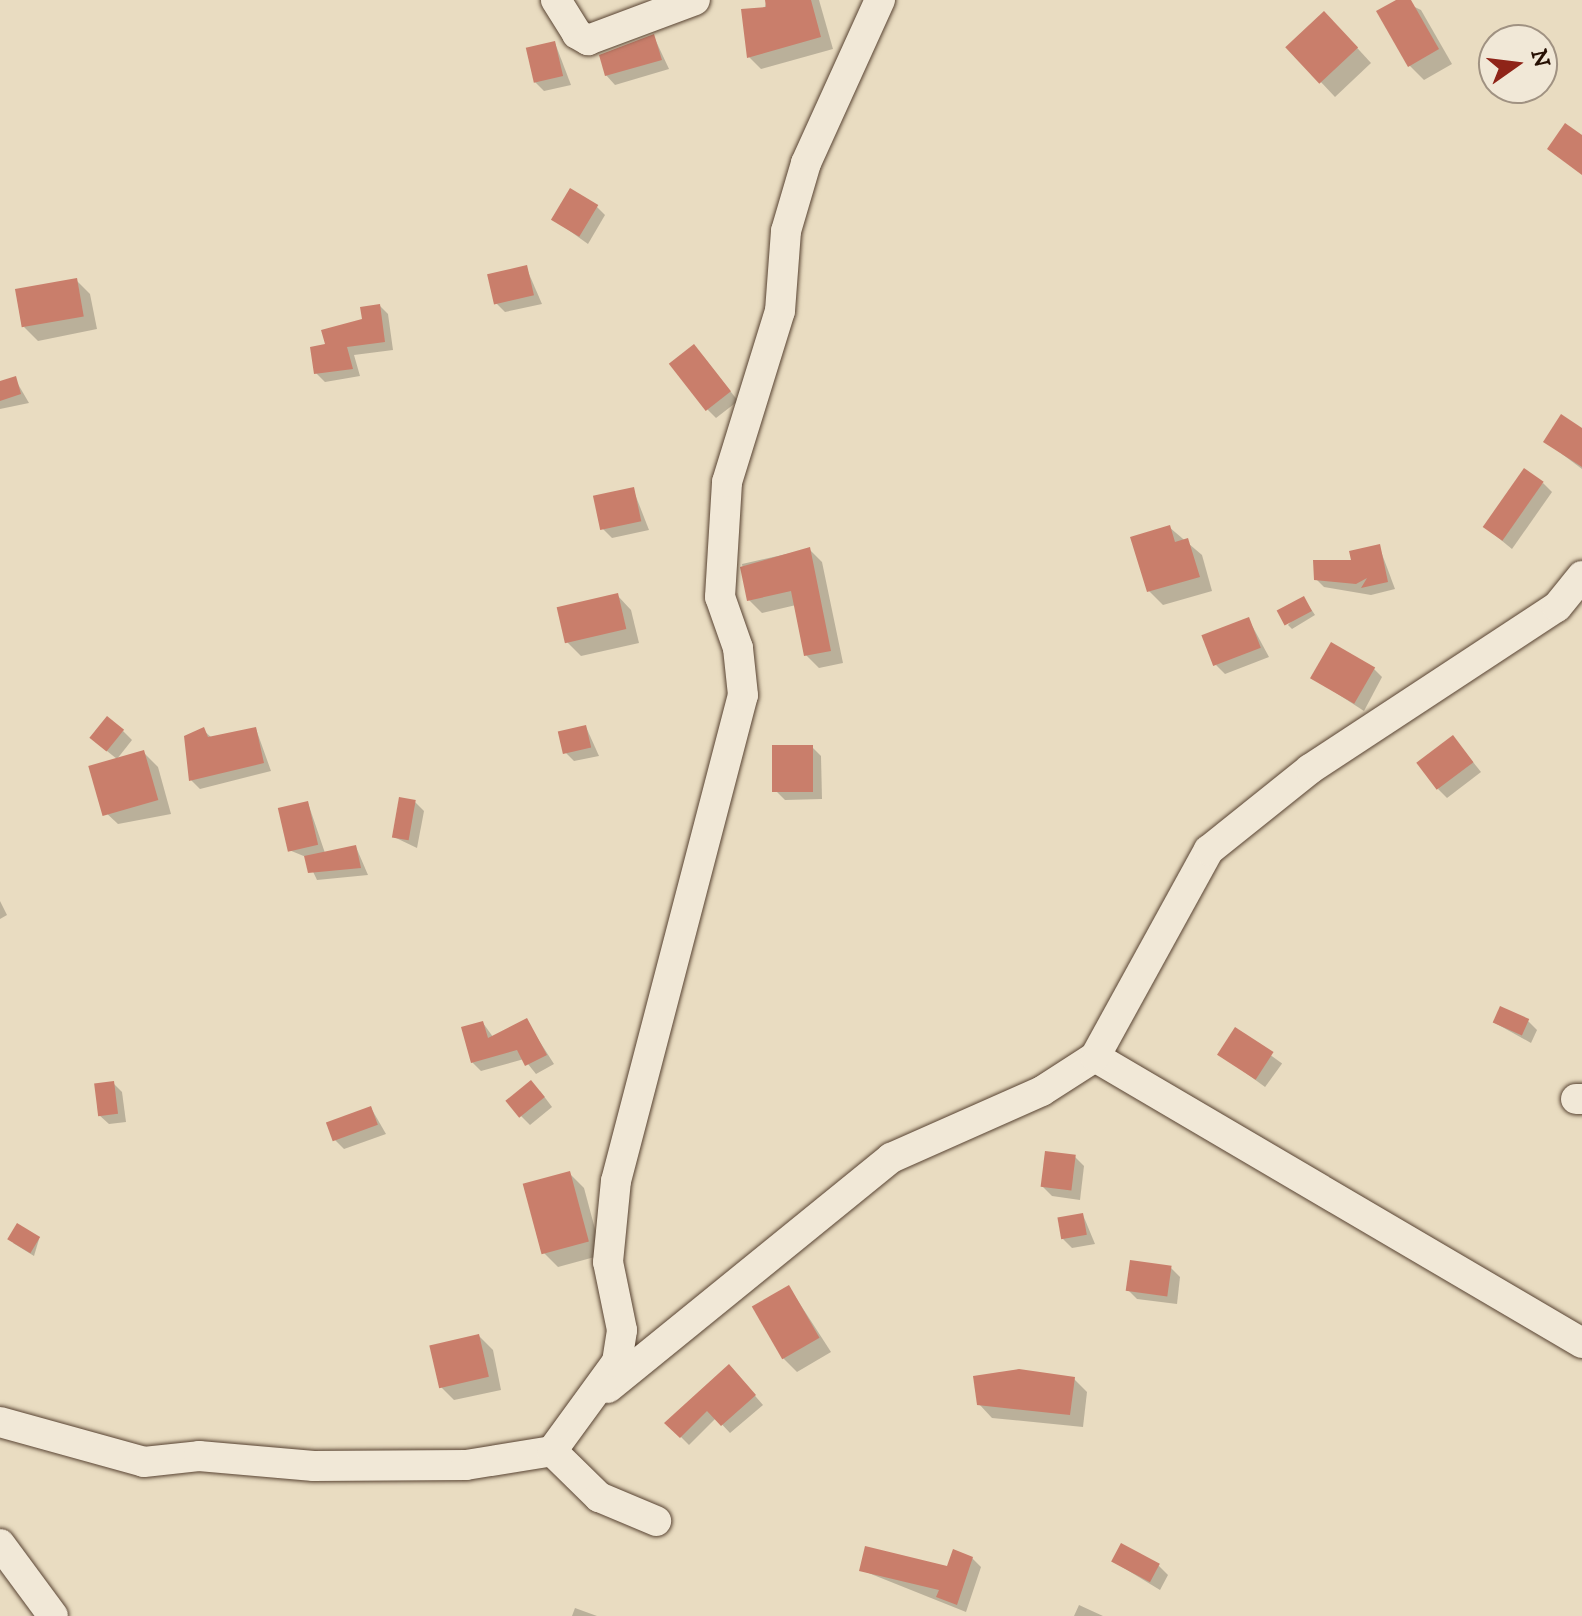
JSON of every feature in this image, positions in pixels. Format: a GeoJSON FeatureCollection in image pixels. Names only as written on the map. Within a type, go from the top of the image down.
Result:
{"type":"FeatureCollection","features":[{"type":"Feature","properties":{"kind":"street"},"geometry":{"type":"LineString","coordinates":[[556,0],[577,34],[588,40],[695,0]]}},
{"type":"Feature","properties":{"kind":"street"},"geometry":{"type":"LineString","coordinates":[[0,1422],[144,1462],[212,1456],[314,1466],[466,1465],[552,1451],[617,1362],[622,1330],[608,1262],[616,1181],[743,695],[738,648],[720,597],[727,482],[780,311],[786,231],[806,163],[880,0]]}},
{"type":"Feature","properties":{"kind":"street"},"geometry":{"type":"LineString","coordinates":[[586,1406],[891,1158],[1042,1091],[1095,1057],[1209,850],[1310,769],[1557,607],[1582,576]]}},
{"type":"Feature","properties":{"kind":"street"},"geometry":{"type":"LineString","coordinates":[[1095,1057],[1582,1343]]}},
{"type":"Feature","properties":{"kind":"street"},"geometry":{"type":"LineString","coordinates":[[552,1451],[599,1497],[656,1521]]}},
{"type":"Feature","properties":{"kind":"street"},"geometry":{"type":"LineString","coordinates":[[0,1544],[53,1616]]}},
{"type":"Feature","properties":{"kind":"building"},"geometry":{"type":"Polygon","coordinates":[[[765,0],[811,0],[821,37],[747,58],[741,9],[766,7],[765,0]]]}},
{"type":"Feature","properties":{"kind":"building"},"geometry":{"type":"Polygon","coordinates":[[[1396,0],[1411,0],[1439,49],[1408,67],[1376,11],[1396,0]]]}},
{"type":"Feature","properties":{"kind":"building"},"geometry":{"type":"Polygon","coordinates":[[[1324,11],[1358,48],[1319,84],[1285,47],[1324,11]]]}},
{"type":"Feature","properties":{"kind":"building"},"geometry":{"type":"Polygon","coordinates":[[[654,34],[662,60],[605,76],[599,55],[654,34]]]}},
{"type":"Feature","properties":{"kind":"building"},"geometry":{"type":"Polygon","coordinates":[[[555,41],[563,76],[534,83],[526,48],[555,41]]]}},
{"type":"Feature","properties":{"kind":"building"},"geometry":{"type":"Polygon","coordinates":[[[1565,123],[1582,135],[1582,175],[1547,149],[1565,123]]]}},
{"type":"Feature","properties":{"kind":"building"},"geometry":{"type":"Polygon","coordinates":[[[570,188],[598,205],[579,237],[551,220],[570,188]]]}},
{"type":"Feature","properties":{"kind":"building"},"geometry":{"type":"Polygon","coordinates":[[[527,265],[534,295],[494,304],[487,274],[527,265]]]}},
{"type":"Feature","properties":{"kind":"building"},"geometry":{"type":"Polygon","coordinates":[[[77,278],[84,316],[22,327],[15,289],[77,278]]]}},
{"type":"Feature","properties":{"kind":"building"},"geometry":{"type":"Polygon","coordinates":[[[380,304],[385,342],[347,347],[353,369],[314,374],[310,347],[325,344],[321,330],[362,319],[360,307],[380,304]]]}},
{"type":"Feature","properties":{"kind":"building"},"geometry":{"type":"Polygon","coordinates":[[[694,344],[731,391],[706,411],[669,364],[694,344]]]}},
{"type":"Feature","properties":{"kind":"building"},"geometry":{"type":"Polygon","coordinates":[[[16,376],[21,394],[0,401],[0,381],[16,376]]]}},
{"type":"Feature","properties":{"kind":"building"},"geometry":{"type":"Polygon","coordinates":[[[1561,414],[1582,428],[1582,467],[1543,442],[1561,414]]]}},
{"type":"Feature","properties":{"kind":"building"},"geometry":{"type":"Polygon","coordinates":[[[1524,468],[1544,482],[1502,541],[1483,527],[1524,468]]]}},
{"type":"Feature","properties":{"kind":"building"},"geometry":{"type":"Polygon","coordinates":[[[634,487],[641,521],[600,530],[593,496],[634,487]]]}},
{"type":"Feature","properties":{"kind":"building"},"geometry":{"type":"Polygon","coordinates":[[[1170,525],[1175,542],[1188,538],[1200,577],[1147,592],[1130,537],[1170,525]]]}},
{"type":"Feature","properties":{"kind":"building"},"geometry":{"type":"Polygon","coordinates":[[[1380,544],[1388,582],[1361,588],[1367,578],[1356,584],[1314,580],[1313,560],[1351,560],[1349,551],[1380,544]]]}},
{"type":"Feature","properties":{"kind":"building"},"geometry":{"type":"Polygon","coordinates":[[[810,547],[831,651],[804,656],[791,591],[747,601],[740,567],[810,547]]]}},
{"type":"Feature","properties":{"kind":"building"},"geometry":{"type":"Polygon","coordinates":[[[618,593],[626,629],[565,643],[557,607],[618,593]]]}},
{"type":"Feature","properties":{"kind":"building"},"geometry":{"type":"Polygon","coordinates":[[[1304,596],[1312,611],[1285,626],[1277,611],[1304,596]]]}},
{"type":"Feature","properties":{"kind":"building"},"geometry":{"type":"Polygon","coordinates":[[[1249,617],[1261,648],[1213,666],[1201,635],[1249,617]]]}},
{"type":"Feature","properties":{"kind":"building"},"geometry":{"type":"Polygon","coordinates":[[[1331,642],[1375,668],[1354,704],[1310,678],[1331,642]]]}},
{"type":"Feature","properties":{"kind":"building"},"geometry":{"type":"Polygon","coordinates":[[[107,716],[124,730],[106,752],[89,738],[107,716]]]}},
{"type":"Feature","properties":{"kind":"building"},"geometry":{"type":"Polygon","coordinates":[[[586,725],[591,747],[563,754],[558,732],[586,725]]]}},
{"type":"Feature","properties":{"kind":"building"},"geometry":{"type":"Polygon","coordinates":[[[204,727],[208,737],[256,727],[264,763],[189,781],[184,736],[204,727]]]}},
{"type":"Feature","properties":{"kind":"building"},"geometry":{"type":"Polygon","coordinates":[[[1453,735],[1473,762],[1437,790],[1416,763],[1453,735]]]}},
{"type":"Feature","properties":{"kind":"building"},"geometry":{"type":"Polygon","coordinates":[[[772,745],[813,745],[813,792],[772,792],[772,745]]]}},
{"type":"Feature","properties":{"kind":"building"},"geometry":{"type":"Polygon","coordinates":[[[144,750],[158,800],[103,816],[88,766],[144,750]]]}},
{"type":"Feature","properties":{"kind":"building"},"geometry":{"type":"Polygon","coordinates":[[[399,797],[416,800],[409,840],[392,837],[399,797]]]}},
{"type":"Feature","properties":{"kind":"building"},"geometry":{"type":"Polygon","coordinates":[[[308,801],[318,845],[288,852],[278,808],[308,801]]]}},
{"type":"Feature","properties":{"kind":"building"},"geometry":{"type":"Polygon","coordinates":[[[356,845],[361,868],[308,873],[304,856],[356,845]]]}},
{"type":"Feature","properties":{"kind":"building"},"geometry":{"type":"Polygon","coordinates":[[[1500,1006],[1529,1019],[1522,1035],[1493,1022],[1500,1006]]]}},
{"type":"Feature","properties":{"kind":"building"},"geometry":{"type":"Polygon","coordinates":[[[527,1018],[547,1055],[525,1066],[517,1050],[471,1063],[461,1027],[483,1021],[488,1038],[527,1018]]]}},
{"type":"Feature","properties":{"kind":"building"},"geometry":{"type":"Polygon","coordinates":[[[1235,1027],[1274,1052],[1256,1080],[1217,1055],[1235,1027]]]}},
{"type":"Feature","properties":{"kind":"building"},"geometry":{"type":"Polygon","coordinates":[[[531,1080],[545,1097],[519,1118],[505,1101],[531,1080]]]}},
{"type":"Feature","properties":{"kind":"building"},"geometry":{"type":"Polygon","coordinates":[[[114,1081],[118,1114],[98,1116],[94,1083],[114,1081]]]}},
{"type":"Feature","properties":{"kind":"building"},"geometry":{"type":"Polygon","coordinates":[[[371,1106],[378,1125],[333,1141],[326,1122],[371,1106]]]}},
{"type":"Feature","properties":{"kind":"building"},"geometry":{"type":"Polygon","coordinates":[[[1045,1151],[1076,1155],[1071,1191],[1041,1187],[1045,1151]]]}},
{"type":"Feature","properties":{"kind":"building"},"geometry":{"type":"Polygon","coordinates":[[[570,1171],[589,1242],[542,1254],[523,1184],[570,1171]]]}},
{"type":"Feature","properties":{"kind":"building"},"geometry":{"type":"Polygon","coordinates":[[[1083,1213],[1087,1235],[1061,1239],[1057,1218],[1083,1213]]]}},
{"type":"Feature","properties":{"kind":"building"},"geometry":{"type":"Polygon","coordinates":[[[17,1223],[40,1237],[30,1253],[7,1239],[17,1223]]]}},
{"type":"Feature","properties":{"kind":"building"},"geometry":{"type":"Polygon","coordinates":[[[1130,1260],[1172,1266],[1167,1297],[1126,1291],[1130,1260]]]}},
{"type":"Feature","properties":{"kind":"building"},"geometry":{"type":"Polygon","coordinates":[[[789,1285],[820,1338],[782,1359],[752,1306],[789,1285]]]}},
{"type":"Feature","properties":{"kind":"building"},"geometry":{"type":"Polygon","coordinates":[[[479,1334],[489,1377],[439,1388],[429,1345],[479,1334]]]}},
{"type":"Feature","properties":{"kind":"building"},"geometry":{"type":"Polygon","coordinates":[[[729,1364],[756,1395],[721,1426],[707,1411],[680,1438],[664,1423],[729,1364]]]}},
{"type":"Feature","properties":{"kind":"building"},"geometry":{"type":"Polygon","coordinates":[[[1019,1369],[1075,1377],[1070,1415],[977,1405],[973,1376],[1019,1369]]]}},
{"type":"Feature","properties":{"kind":"building"},"geometry":{"type":"Polygon","coordinates":[[[1121,1543],[1160,1564],[1150,1582],[1111,1562],[1121,1543]]]}},
{"type":"Feature","properties":{"kind":"building"},"geometry":{"type":"Polygon","coordinates":[[[865,1546],[947,1566],[953,1549],[973,1557],[957,1605],[936,1597],[939,1590],[859,1571],[865,1546]]]}}]}
